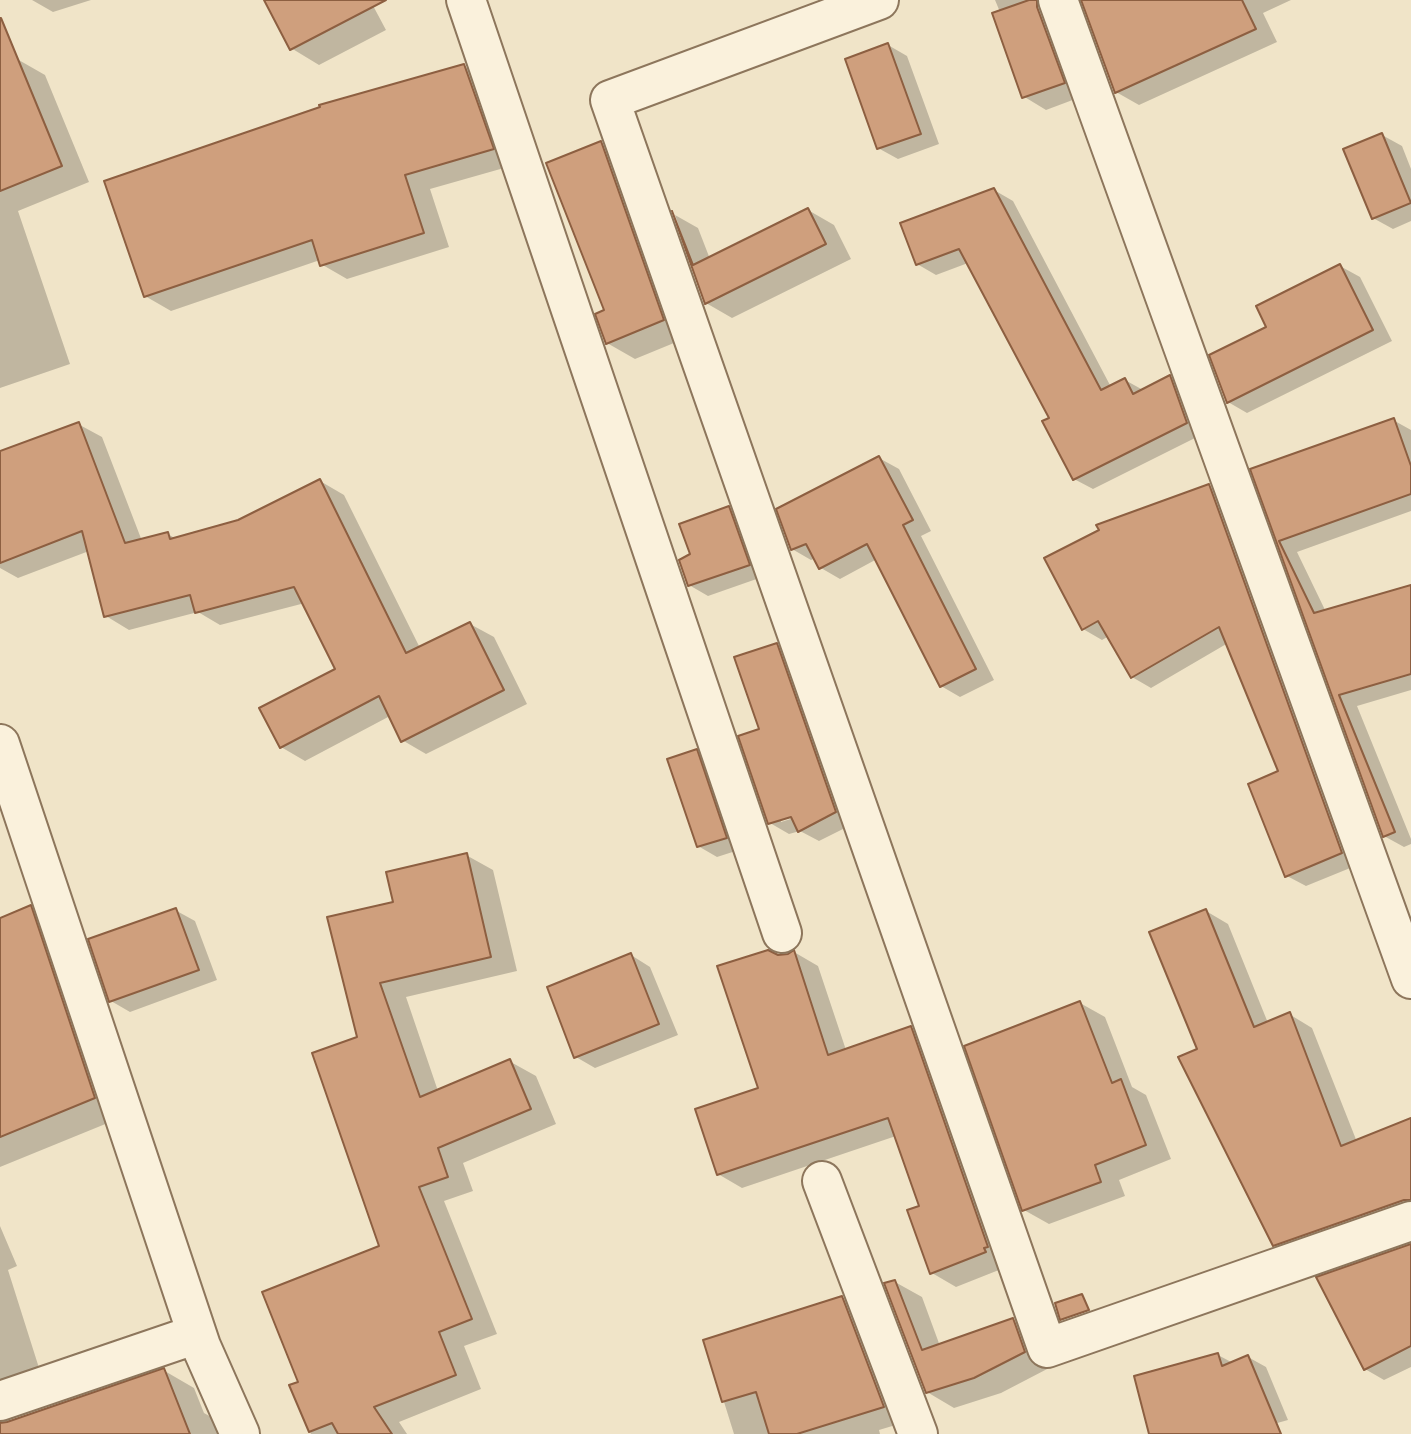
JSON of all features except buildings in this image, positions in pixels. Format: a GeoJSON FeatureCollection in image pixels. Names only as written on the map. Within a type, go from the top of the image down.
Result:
{"type":"FeatureCollection","features":[{"type":"Feature","properties":{"kind":"street"},"geometry":{"type":"LineString","coordinates":[[466,0],[782,933]]}},
{"type":"Feature","properties":{"kind":"street"},"geometry":{"type":"LineString","coordinates":[[879,0],[610,100],[1047,1348],[1411,1221]]}},
{"type":"Feature","properties":{"kind":"street"},"geometry":{"type":"LineString","coordinates":[[1058,0],[1411,979]]}},
{"type":"Feature","properties":{"kind":"street"},"geometry":{"type":"LineString","coordinates":[[0,744],[201,1346],[240,1434]]}},
{"type":"Feature","properties":{"kind":"street"},"geometry":{"type":"LineString","coordinates":[[822,1181],[918,1434]]}},
{"type":"Feature","properties":{"kind":"street"},"geometry":{"type":"LineString","coordinates":[[0,1401],[197,1334]]}}]}
